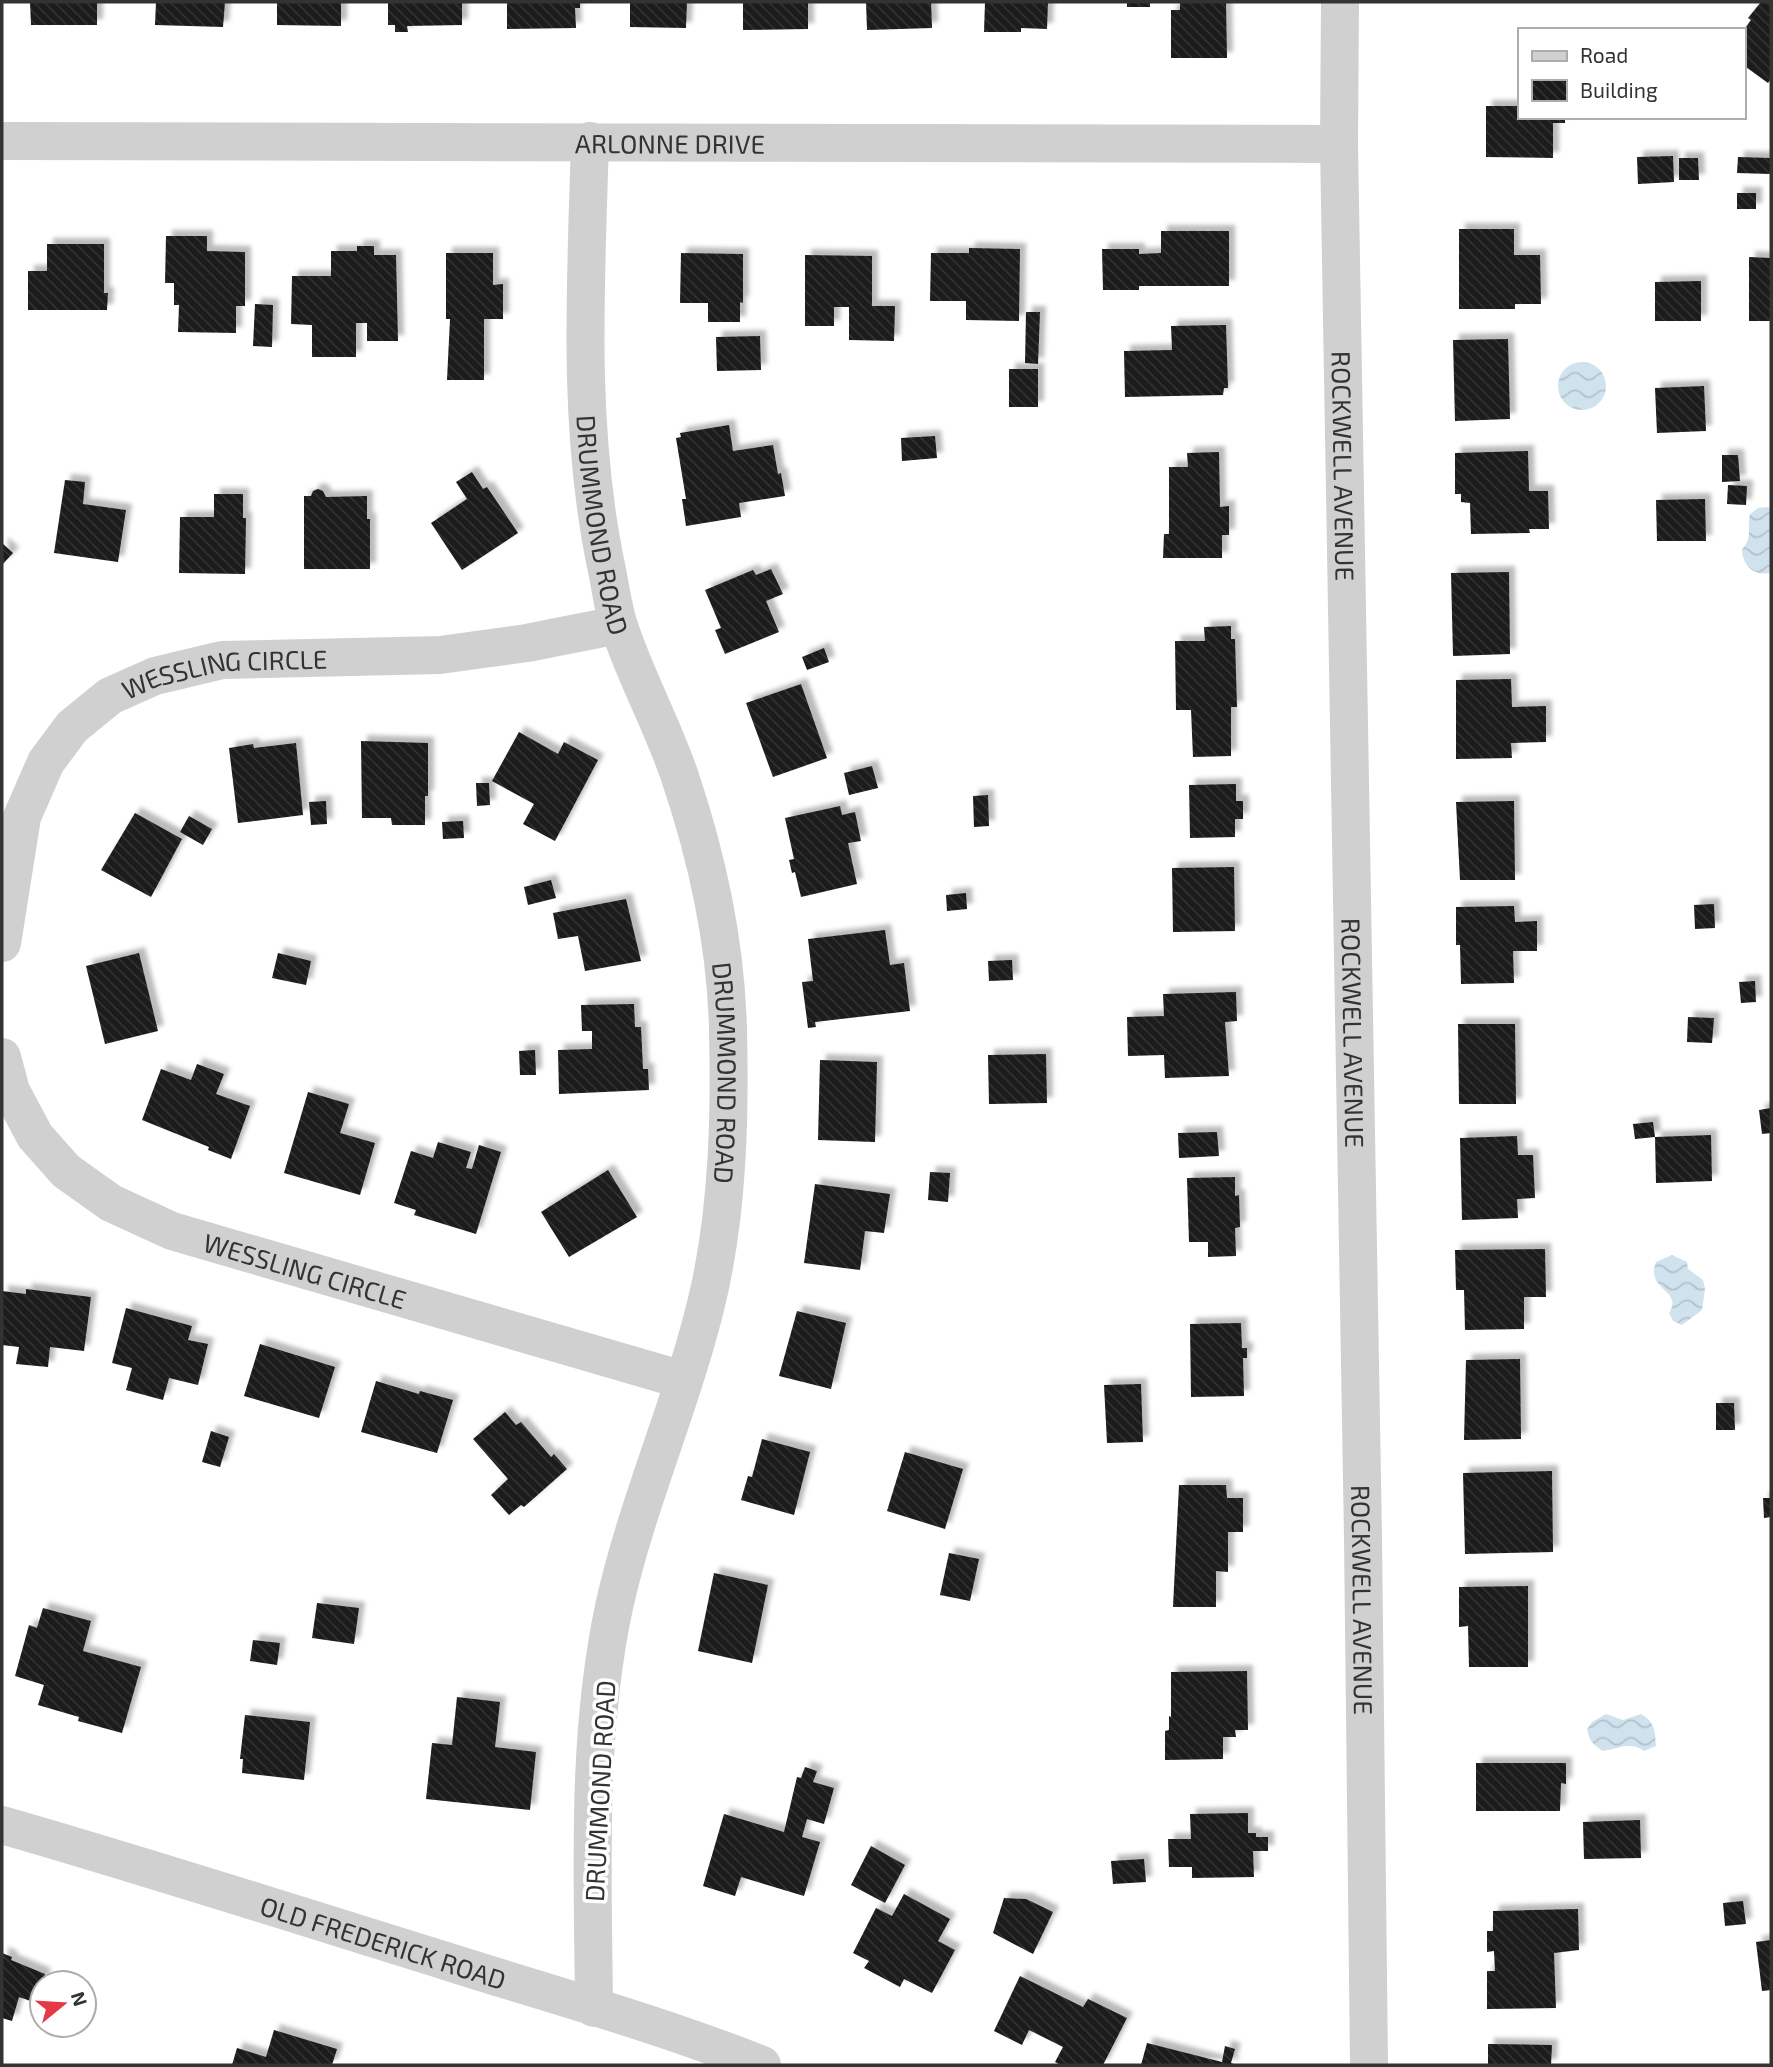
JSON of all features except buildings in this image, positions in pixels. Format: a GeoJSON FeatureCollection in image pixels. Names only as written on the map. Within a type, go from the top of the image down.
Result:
{"type":"FeatureCollection","features":[{"type":"Feature","properties":{"kind":"street","name":"ROCKWELL AVENUE"},"geometry":{"type":"LineString","coordinates":[[1340,2],[1339,144],[1363,1524],[1369,2065]]}},
{"type":"Feature","properties":{"kind":"street","name":"ARLONNE DRIVE"},"geometry":{"type":"LineString","coordinates":[[2,141],[1339,144]]}},
{"type":"Feature","properties":{"kind":"street","name":"DRUMMOND ROAD"},"geometry":{"type":"LineString","coordinates":[[590,141],[585,351],[587,438],[598,525],[618,625],[680,776],[704,859],[719,936],[728,1024],[729,1116],[723,1210],[710,1287],[683,1380],[631,1536],[613,1611],[598,1702],[593,1825],[594,2008]]}},
{"type":"Feature","properties":{"kind":"street","name":"WESSLING CIRCLE"},"geometry":{"type":"LineString","coordinates":[[2,943],[22,817],[46,762],[72,727],[110,696],[155,676],[222,660],[440,655],[527,643],[618,625]]}},
{"type":"Feature","properties":{"kind":"street","name":"WESSLING CIRCLE"},"geometry":{"type":"LineString","coordinates":[[2,1058],[10,1091],[34,1136],[66,1171],[111,1203],[172,1231],[683,1380]]}},
{"type":"Feature","properties":{"kind":"street","name":"OLD FREDERICK ROAD"},"geometry":{"type":"LineString","coordinates":[[2,1825],[594,2008],[719,2048],[762,2065]]}},
{"type":"Feature","properties":{"kind":"water"},"geometry":{"type":"Polygon","coordinates":[[[1582,362],[1599,369],[1606,386],[1599,403],[1582,410],[1565,403],[1558,386],[1565,369],[1582,362]]]}},
{"type":"Feature","properties":{"kind":"water"},"geometry":{"type":"Polygon","coordinates":[[[1758,508],[1771,508],[1771,572],[1760,573],[1747,565],[1742,549],[1749,537],[1750,514],[1758,508]]]}},
{"type":"Feature","properties":{"kind":"water"},"geometry":{"type":"Polygon","coordinates":[[[1672,1255],[1687,1262],[1688,1269],[1703,1280],[1705,1289],[1702,1310],[1682,1325],[1673,1321],[1669,1313],[1672,1299],[1659,1285],[1654,1272],[1656,1262],[1672,1255]]]}},
{"type":"Feature","properties":{"kind":"water"},"geometry":{"type":"Polygon","coordinates":[[[1606,1714],[1623,1720],[1641,1714],[1653,1727],[1656,1746],[1644,1751],[1629,1746],[1603,1751],[1590,1739],[1587,1729],[1592,1722],[1606,1714]]]}}]}
